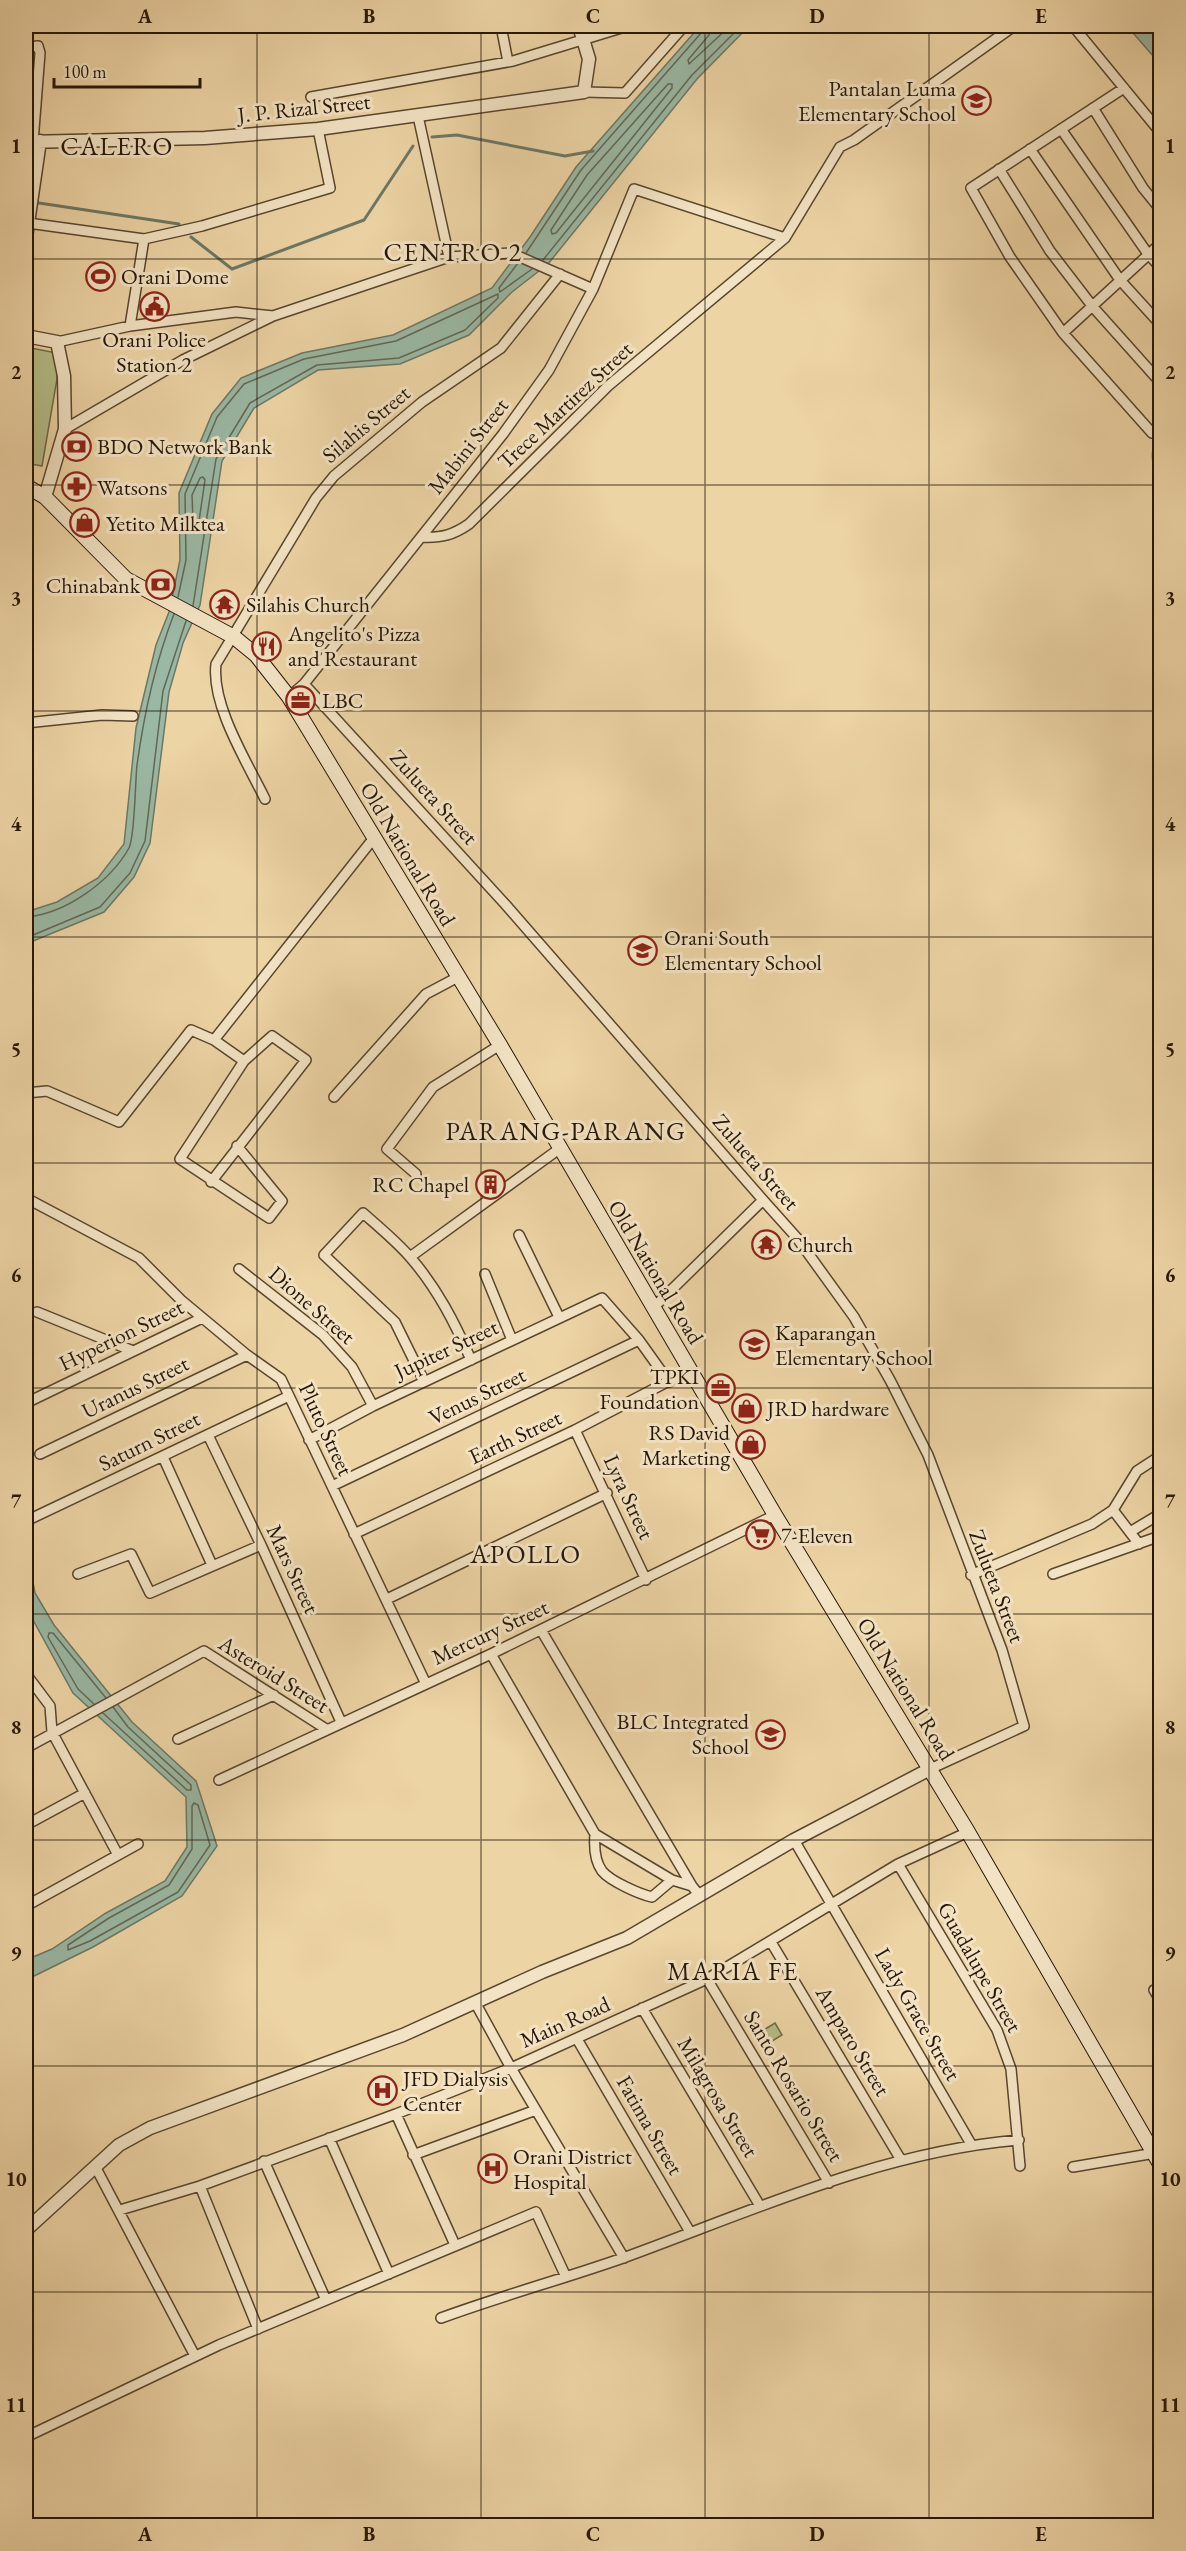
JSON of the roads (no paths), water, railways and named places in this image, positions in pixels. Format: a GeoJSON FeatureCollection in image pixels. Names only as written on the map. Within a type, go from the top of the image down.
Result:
{"type":"FeatureCollection","features":[{"type":"Feature","properties":{"kind":"main road","name":"Old National Road"},"geometry":{"type":"LineString","coordinates":[[26,486],[45,497],[126,579],[234,637],[256,655],[289,697],[373,839],[500,1044],[559,1149],[775,1515],[969,1832],[1158,2159]]}},
{"type":"Feature","properties":{"kind":"street"},"geometry":{"type":"LineString","coordinates":[[501,26],[508,62]]}},
{"type":"Feature","properties":{"kind":"street"},"geometry":{"type":"LineString","coordinates":[[579,26],[589,59],[584,92],[625,93],[684,26]]}},
{"type":"Feature","properties":{"kind":"street"},"geometry":{"type":"LineString","coordinates":[[311,97],[508,62],[628,26]]}},
{"type":"Feature","properties":{"kind":"street","name":"Trece Martirez Street"},"geometry":{"type":"LineString","coordinates":[[423,537],[453,535],[469,524],[608,386],[785,238],[840,147],[864,134],[1014,26]]}},
{"type":"Feature","properties":{"kind":"street"},"geometry":{"type":"LineString","coordinates":[[1073,26],[1161,132]]}},
{"type":"Feature","properties":{"kind":"street"},"geometry":{"type":"LineString","coordinates":[[26,47],[35,45],[40,53],[26,237]]}},
{"type":"Feature","properties":{"kind":"street"},"geometry":{"type":"LineString","coordinates":[[1124,88],[971,188],[1010,257],[1063,333],[1152,433],[1161,426]]}},
{"type":"Feature","properties":{"kind":"street","name":"J. P. Rizal Street"},"geometry":{"type":"LineString","coordinates":[[33,142],[205,138],[318,129],[584,92]]}},
{"type":"Feature","properties":{"kind":"street"},"geometry":{"type":"LineString","coordinates":[[1093,108],[1143,188],[1161,209]]}},
{"type":"Feature","properties":{"kind":"street"},"geometry":{"type":"LineString","coordinates":[[418,116],[449,258]]}},
{"type":"Feature","properties":{"kind":"street"},"geometry":{"type":"LineString","coordinates":[[28,223],[144,239],[202,226],[330,188],[318,129]]}},
{"type":"Feature","properties":{"kind":"street"},"geometry":{"type":"LineString","coordinates":[[1061,129],[1148,254],[1161,267]]}},
{"type":"Feature","properties":{"kind":"street"},"geometry":{"type":"LineString","coordinates":[[1030,149],[1120,280],[1161,324]]}},
{"type":"Feature","properties":{"kind":"street"},"geometry":{"type":"LineString","coordinates":[[999,169],[1050,251],[1093,307],[1161,382]]}},
{"type":"Feature","properties":{"kind":"street","name":"Mabini Street"},"geometry":{"type":"LineString","coordinates":[[289,697],[304,684],[423,537],[549,370],[592,289],[634,189],[785,238]]}},
{"type":"Feature","properties":{"kind":"street"},"geometry":{"type":"LineString","coordinates":[[130,326],[144,239]]}},
{"type":"Feature","properties":{"kind":"street"},"geometry":{"type":"LineString","coordinates":[[1063,333],[1161,244]]}},
{"type":"Feature","properties":{"kind":"street"},"geometry":{"type":"LineString","coordinates":[[64,429],[183,360],[273,316],[449,258],[511,253],[592,289]]}},
{"type":"Feature","properties":{"kind":"street","name":"Silahis Street"},"geometry":{"type":"LineString","coordinates":[[266,799],[234,734],[214,679],[216,664],[316,498],[334,476],[422,402],[501,348],[560,274]]}},
{"type":"Feature","properties":{"kind":"street"},"geometry":{"type":"LineString","coordinates":[[26,336],[57,342],[130,326],[236,312],[273,316]]}},
{"type":"Feature","properties":{"kind":"street"},"geometry":{"type":"LineString","coordinates":[[45,497],[64,429],[64,376],[57,342]]}},
{"type":"Feature","properties":{"kind":"street","name":"Zulueta Street"},"geometry":{"type":"LineString","coordinates":[[304,684],[506,904],[764,1200],[796,1238],[854,1317],[890,1380],[928,1455],[971,1575],[1002,1650],[1024,1726],[930,1769]]}},
{"type":"Feature","properties":{"kind":"street"},"geometry":{"type":"LineString","coordinates":[[26,723],[102,715],[133,716]]}},
{"type":"Feature","properties":{"kind":"street"},"geometry":{"type":"LineString","coordinates":[[214,1040],[373,839]]}},
{"type":"Feature","properties":{"kind":"street"},"geometry":{"type":"LineString","coordinates":[[334,1097],[426,994],[458,977]]}},
{"type":"Feature","properties":{"kind":"street"},"geometry":{"type":"LineString","coordinates":[[26,1093],[47,1091],[119,1122],[191,1030],[214,1040],[244,1061]]}},
{"type":"Feature","properties":{"kind":"street"},"geometry":{"type":"LineString","coordinates":[[211,1182],[237,1146],[306,1060],[272,1036],[244,1061],[180,1159],[211,1182],[269,1218],[282,1201],[237,1146]]}},
{"type":"Feature","properties":{"kind":"street"},"geometry":{"type":"LineString","coordinates":[[416,1174],[387,1149],[433,1087],[500,1044]]}},
{"type":"Feature","properties":{"kind":"street"},"geometry":{"type":"LineString","coordinates":[[410,1257],[559,1149]]}},
{"type":"Feature","properties":{"kind":"street","name":"Pluto Street"},"geometry":{"type":"LineString","coordinates":[[26,1198],[139,1258],[202,1318],[281,1379],[426,1684]]}},
{"type":"Feature","properties":{"kind":"street"},"geometry":{"type":"LineString","coordinates":[[653,1308],[764,1200]]}},
{"type":"Feature","properties":{"kind":"street"},"geometry":{"type":"LineString","coordinates":[[424,1381],[395,1322],[324,1255],[363,1213],[410,1257],[452,1317],[471,1360]]}},
{"type":"Feature","properties":{"kind":"street"},"geometry":{"type":"LineString","coordinates":[[519,1235],[559,1317]]}},
{"type":"Feature","properties":{"kind":"street","name":"Dione Street"},"geometry":{"type":"LineString","coordinates":[[239,1269],[323,1335],[352,1367],[373,1406]]}},
{"type":"Feature","properties":{"kind":"street"},"geometry":{"type":"LineString","coordinates":[[485,1274],[512,1340]]}},
{"type":"Feature","properties":{"kind":"street","name":"Jupiter Street"},"geometry":{"type":"LineString","coordinates":[[309,1440],[424,1381],[602,1298],[639,1340]]}},
{"type":"Feature","properties":{"kind":"street"},"geometry":{"type":"LineString","coordinates":[[37,1312],[134,1351]]}},
{"type":"Feature","properties":{"kind":"street","name":"Hyperion Street"},"geometry":{"type":"LineString","coordinates":[[26,1403],[202,1318]]}},
{"type":"Feature","properties":{"kind":"street"},"geometry":{"type":"LineString","coordinates":[[639,1340],[669,1382]]}},
{"type":"Feature","properties":{"kind":"street","name":"Venus Street"},"geometry":{"type":"LineString","coordinates":[[332,1486],[639,1340]]}},
{"type":"Feature","properties":{"kind":"street","name":"Uranus Street"},"geometry":{"type":"LineString","coordinates":[[40,1454],[247,1355]]}},
{"type":"Feature","properties":{"kind":"street","name":"Earth Street"},"geometry":{"type":"LineString","coordinates":[[354,1534],[576,1430],[690,1370]]}},
{"type":"Feature","properties":{"kind":"street","name":"Saturn Street"},"geometry":{"type":"LineString","coordinates":[[26,1521],[289,1396]]}},
{"type":"Feature","properties":{"kind":"street","name":"Lyra Street"},"geometry":{"type":"LineString","coordinates":[[576,1430],[646,1580]]}},
{"type":"Feature","properties":{"kind":"street","name":"Mars Street"},"geometry":{"type":"LineString","coordinates":[[208,1435],[261,1545],[341,1722]]}},
{"type":"Feature","properties":{"kind":"street"},"geometry":{"type":"LineString","coordinates":[[971,1575],[1092,1524],[1113,1509],[1137,1471],[1161,1456]]}},
{"type":"Feature","properties":{"kind":"street"},"geometry":{"type":"LineString","coordinates":[[163,1457],[212,1565]]}},
{"type":"Feature","properties":{"kind":"street"},"geometry":{"type":"LineString","coordinates":[[387,1599],[607,1493]]}},
{"type":"Feature","properties":{"kind":"street"},"geometry":{"type":"LineString","coordinates":[[1113,1509],[1139,1544]]}},
{"type":"Feature","properties":{"kind":"street"},"geometry":{"type":"LineString","coordinates":[[1130,1532],[1161,1514]]}},
{"type":"Feature","properties":{"kind":"street","name":"Mercury Street"},"geometry":{"type":"LineString","coordinates":[[219,1780],[646,1580],[775,1515]]}},
{"type":"Feature","properties":{"kind":"street"},"geometry":{"type":"LineString","coordinates":[[1053,1574],[1161,1536]]}},
{"type":"Feature","properties":{"kind":"street"},"geometry":{"type":"LineString","coordinates":[[78,1574],[131,1554],[150,1593],[261,1545]]}},
{"type":"Feature","properties":{"kind":"street"},"geometry":{"type":"LineString","coordinates":[[541,1630],[696,1891]]}},
{"type":"Feature","properties":{"kind":"street","name":"Asteroid Street"},"geometry":{"type":"LineString","coordinates":[[52,1732],[204,1651],[326,1729]]}},
{"type":"Feature","properties":{"kind":"street"},"geometry":{"type":"LineString","coordinates":[[490,1654],[595,1834],[672,1880],[696,1891]]}},
{"type":"Feature","properties":{"kind":"street"},"geometry":{"type":"LineString","coordinates":[[26,1674],[50,1706],[52,1732],[118,1855]]}},
{"type":"Feature","properties":{"kind":"street"},"geometry":{"type":"LineString","coordinates":[[178,1739],[274,1695]]}},
{"type":"Feature","properties":{"kind":"street"},"geometry":{"type":"LineString","coordinates":[[26,1748],[52,1732]]}},
{"type":"Feature","properties":{"kind":"street"},"geometry":{"type":"LineString","coordinates":[[26,2230],[120,2145],[150,2128],[403,2035],[476,2004],[542,1972],[627,1938],[696,1891],[930,1769]]}},
{"type":"Feature","properties":{"kind":"street"},"geometry":{"type":"LineString","coordinates":[[26,1825],[85,1793]]}},
{"type":"Feature","properties":{"kind":"street","name":"Main Road"},"geometry":{"type":"LineString","coordinates":[[120,2210],[200,2186],[396,2115],[511,2068],[707,1978],[771,1942],[898,1864],[969,1832]]}},
{"type":"Feature","properties":{"kind":"street"},"geometry":{"type":"LineString","coordinates":[[595,1834],[593,1849],[602,1871],[639,1894],[652,1897],[672,1880]]}},
{"type":"Feature","properties":{"kind":"street","name":"Lady Grace Street"},"geometry":{"type":"LineString","coordinates":[[794,1840],[971,2144]]}},
{"type":"Feature","properties":{"kind":"street"},"geometry":{"type":"LineString","coordinates":[[26,1906],[138,1844]]}},
{"type":"Feature","properties":{"kind":"street","name":"Guadalupe Street"},"geometry":{"type":"LineString","coordinates":[[898,1864],[997,2030],[1011,2069],[1020,2166]]}},
{"type":"Feature","properties":{"kind":"street","name":"Amparo Street"},"geometry":{"type":"LineString","coordinates":[[771,1942],[901,2160]]}},
{"type":"Feature","properties":{"kind":"street","name":"Santo Rosario Street"},"geometry":{"type":"LineString","coordinates":[[707,1978],[829,2182]]}},
{"type":"Feature","properties":{"kind":"street"},"geometry":{"type":"LineString","coordinates":[[1154,1990],[1161,2000]]}},
{"type":"Feature","properties":{"kind":"street"},"geometry":{"type":"LineString","coordinates":[[476,2004],[511,2068],[624,2258]]}},
{"type":"Feature","properties":{"kind":"street","name":"Milagrosa Street"},"geometry":{"type":"LineString","coordinates":[[642,2008],[760,2206]]}},
{"type":"Feature","properties":{"kind":"street","name":"Fatima Street"},"geometry":{"type":"LineString","coordinates":[[577,2038],[690,2232]]}},
{"type":"Feature","properties":{"kind":"street"},"geometry":{"type":"LineString","coordinates":[[413,2155],[536,2110]]}},
{"type":"Feature","properties":{"kind":"street"},"geometry":{"type":"LineString","coordinates":[[396,2115],[455,2245]]}},
{"type":"Feature","properties":{"kind":"street"},"geometry":{"type":"LineString","coordinates":[[329,2138],[388,2274]]}},
{"type":"Feature","properties":{"kind":"street"},"geometry":{"type":"LineString","coordinates":[[441,2318],[624,2258],[829,2182],[901,2160],[971,2144],[1018,2140]]}},
{"type":"Feature","properties":{"kind":"street"},"geometry":{"type":"LineString","coordinates":[[1073,2167],[1158,2159]]}},
{"type":"Feature","properties":{"kind":"street"},"geometry":{"type":"LineString","coordinates":[[264,2162],[326,2300]]}},
{"type":"Feature","properties":{"kind":"street"},"geometry":{"type":"LineString","coordinates":[[96,2168],[195,2356]]}},
{"type":"Feature","properties":{"kind":"street"},"geometry":{"type":"LineString","coordinates":[[200,2186],[258,2330]]}},
{"type":"Feature","properties":{"kind":"street"},"geometry":{"type":"LineString","coordinates":[[26,2437],[195,2356],[536,2212],[566,2277]]}},
{"type":"Feature","properties":{"kind":"water"},"geometry":{"type":"Polygon","coordinates":[[[700,26],[749,26],[697,79],[548,264],[512,292],[469,335],[400,364],[318,370],[254,408],[222,461],[200,605],[183,643],[169,692],[150,843],[134,877],[104,912],[26,944],[26,912],[57,902],[98,878],[124,844],[136,728],[156,645],[169,612],[180,560],[179,493],[212,414],[241,378],[302,353],[393,335],[492,288],[530,237],[576,167],[700,26]]]}},
{"type":"Feature","properties":{"kind":"water"},"geometry":{"type":"Polygon","coordinates":[[[1127,26],[1160,26],[1160,64],[1127,26]]]}},
{"type":"Feature","properties":{"kind":"water"},"geometry":{"type":"Polygon","coordinates":[[[26,1545],[35,1593],[54,1625],[132,1722],[196,1781],[217,1846],[182,1896],[93,1947],[26,1980],[26,1960],[52,1949],[106,1913],[165,1881],[187,1847],[186,1797],[73,1693],[26,1607],[26,1545]]]}},
{"type":"Feature","properties":{"kind":"waterway"},"geometry":{"type":"LineString","coordinates":[[432,137],[457,135],[565,156],[593,151]]}},
{"type":"Feature","properties":{"kind":"waterway"},"geometry":{"type":"LineString","coordinates":[[191,237],[232,269],[364,220],[413,146]]}},
{"type":"Feature","properties":{"kind":"waterway"},"geometry":{"type":"LineString","coordinates":[[39,203],[179,224]]}},
{"type":"Feature","properties":{"kind":"place","name":"Pantalan Luma Elementary School"},"geometry":{"type":"Point","coordinates":[977,101]}},
{"type":"Feature","properties":{"kind":"place","name":"Orani Dome"},"geometry":{"type":"Point","coordinates":[100,276]}},
{"type":"Feature","properties":{"kind":"place","name":"Orani Police Station 2"},"geometry":{"type":"Point","coordinates":[154,307]}},
{"type":"Feature","properties":{"kind":"place","name":"BDO Network Bank"},"geometry":{"type":"Point","coordinates":[76,446]}},
{"type":"Feature","properties":{"kind":"place","name":"Watsons"},"geometry":{"type":"Point","coordinates":[76,487]}},
{"type":"Feature","properties":{"kind":"place","name":"Yetito Milktea"},"geometry":{"type":"Point","coordinates":[85,523]}},
{"type":"Feature","properties":{"kind":"place","name":"Chinabank"},"geometry":{"type":"Point","coordinates":[161,585]}},
{"type":"Feature","properties":{"kind":"place","name":"Silahis Church"},"geometry":{"type":"Point","coordinates":[225,604]}},
{"type":"Feature","properties":{"kind":"place","name":"Angelito's Pizza and Restaurant"},"geometry":{"type":"Point","coordinates":[267,646]}},
{"type":"Feature","properties":{"kind":"place","name":"LBC"},"geometry":{"type":"Point","coordinates":[301,700]}},
{"type":"Feature","properties":{"kind":"place","name":"Orani South Elementary School"},"geometry":{"type":"Point","coordinates":[643,950]}},
{"type":"Feature","properties":{"kind":"place","name":"RC Chapel"},"geometry":{"type":"Point","coordinates":[490,1184]}},
{"type":"Feature","properties":{"kind":"place","name":"Church"},"geometry":{"type":"Point","coordinates":[766,1244]}},
{"type":"Feature","properties":{"kind":"place","name":"Kaparangan Elementary School"},"geometry":{"type":"Point","coordinates":[754,1345]}},
{"type":"Feature","properties":{"kind":"place","name":"TPKI Foundation"},"geometry":{"type":"Point","coordinates":[720,1389]}},
{"type":"Feature","properties":{"kind":"place","name":"JRD hardware"},"geometry":{"type":"Point","coordinates":[746,1408]}},
{"type":"Feature","properties":{"kind":"place","name":"RS David Marketing"},"geometry":{"type":"Point","coordinates":[751,1445]}},
{"type":"Feature","properties":{"kind":"place","name":"7-Eleven"},"geometry":{"type":"Point","coordinates":[760,1535]}},
{"type":"Feature","properties":{"kind":"place","name":"BLC Integrated School"},"geometry":{"type":"Point","coordinates":[770,1734]}},
{"type":"Feature","properties":{"kind":"place","name":"JFD Dialysis Center"},"geometry":{"type":"Point","coordinates":[382,2091]}},
{"type":"Feature","properties":{"kind":"place","name":"Orani District Hospital"},"geometry":{"type":"Point","coordinates":[492,2169]}},
{"type":"Feature","properties":{"kind":"district","name":"CALERO"},"geometry":{"type":"Point","coordinates":[117,146]}},
{"type":"Feature","properties":{"kind":"district","name":"CENTRO 2"},"geometry":{"type":"Point","coordinates":[453,252]}},
{"type":"Feature","properties":{"kind":"district","name":"PARANG-PARANG"},"geometry":{"type":"Point","coordinates":[566,1131]}},
{"type":"Feature","properties":{"kind":"district","name":"APOLLO"},"geometry":{"type":"Point","coordinates":[526,1554]}},
{"type":"Feature","properties":{"kind":"district","name":"MARIA FE"},"geometry":{"type":"Point","coordinates":[733,1971]}}]}
